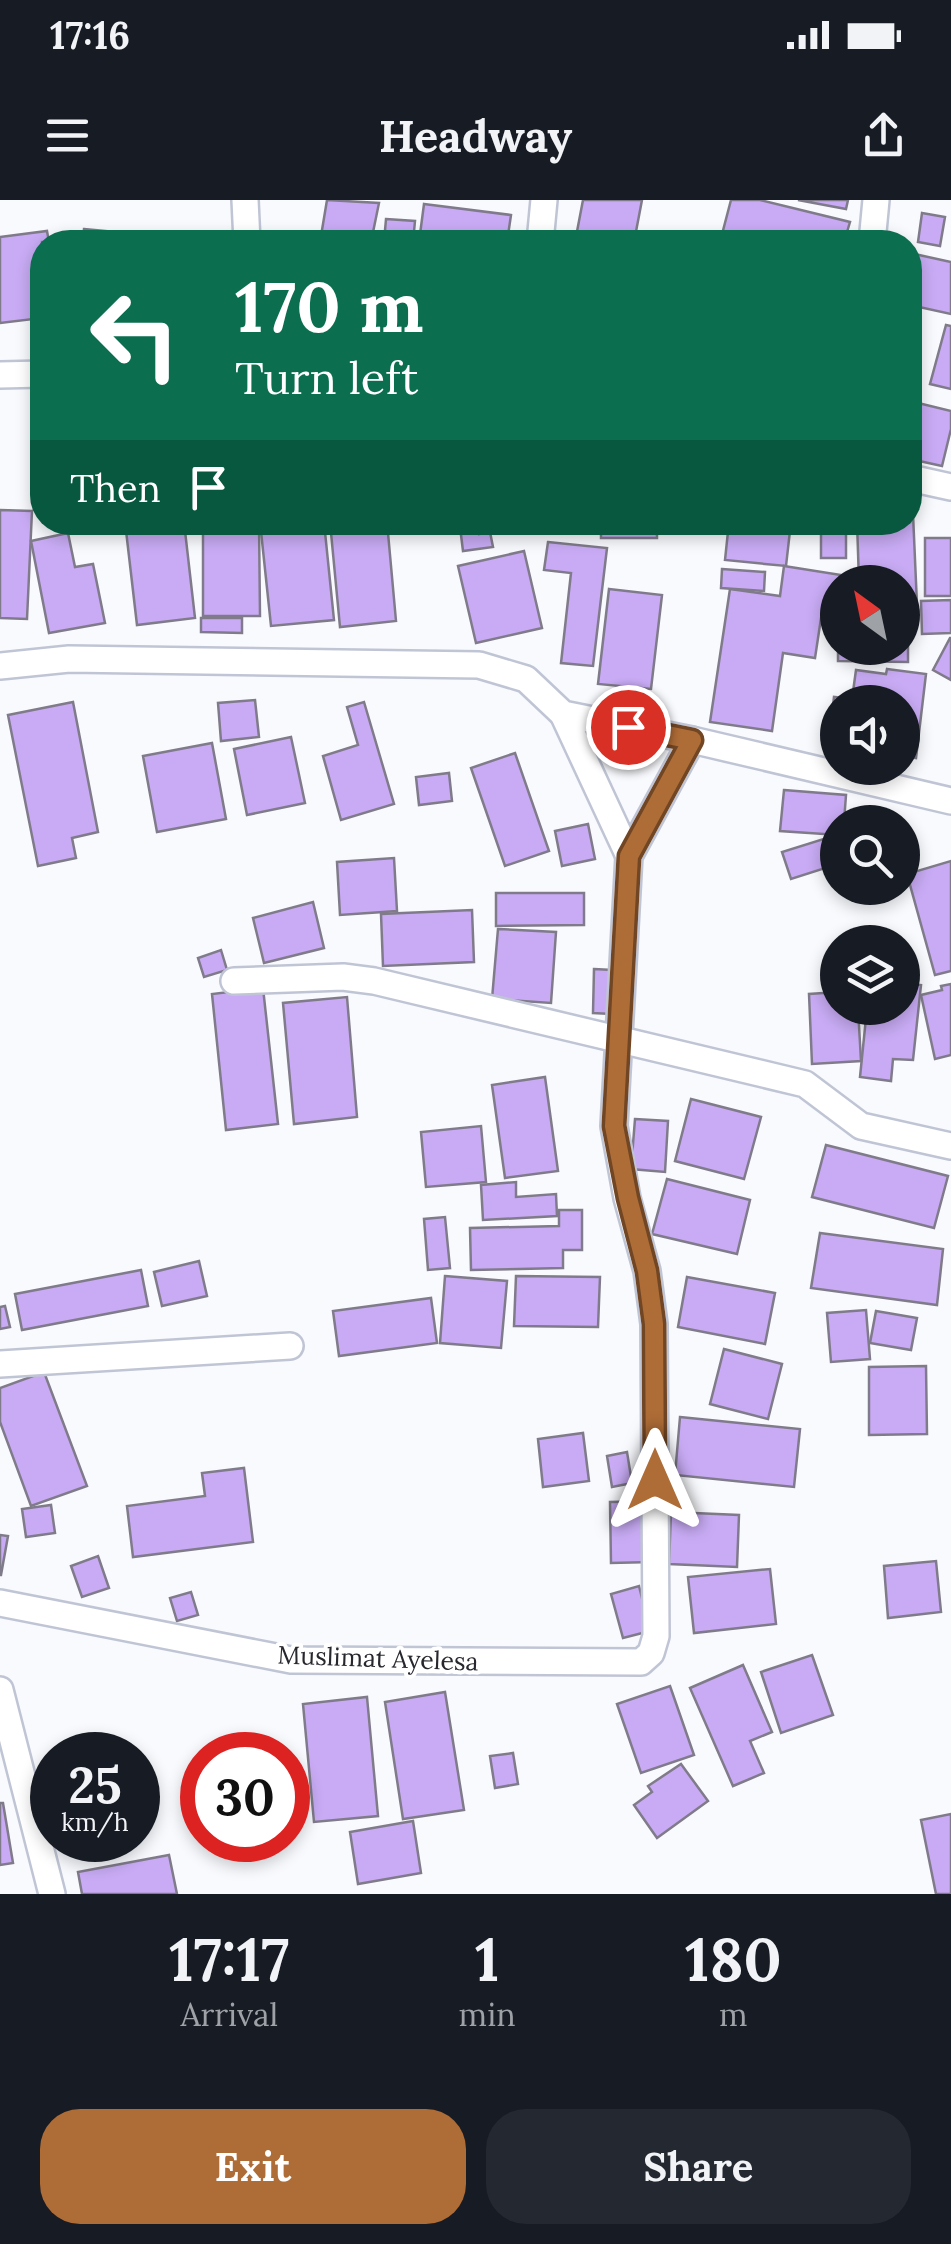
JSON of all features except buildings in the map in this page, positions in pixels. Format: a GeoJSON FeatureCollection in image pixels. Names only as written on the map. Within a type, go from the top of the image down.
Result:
{"type":"FeatureCollection","features":[{"type":"Feature","properties":{"kind":"street"},"geometry":{"type":"LineString","coordinates":[[244,200],[246,230]]}},
{"type":"Feature","properties":{"kind":"street"},"geometry":{"type":"LineString","coordinates":[[541,230],[544,200]]}},
{"type":"Feature","properties":{"kind":"street"},"geometry":{"type":"LineString","coordinates":[[873,230],[876,200]]}},
{"type":"Feature","properties":{"kind":"street"},"geometry":{"type":"LineString","coordinates":[[0,374],[30,374]]}},
{"type":"Feature","properties":{"kind":"street"},"geometry":{"type":"LineString","coordinates":[[922,481],[951,487]]}},
{"type":"Feature","properties":{"kind":"street"},"geometry":{"type":"LineString","coordinates":[[0,666],[70,659],[479,665],[526,679],[564,714],[629,856]]}},
{"type":"Feature","properties":{"kind":"street"},"geometry":{"type":"LineString","coordinates":[[564,714],[951,801]]}},
{"type":"Feature","properties":{"kind":"street"},"geometry":{"type":"LineString","coordinates":[[619,1040],[629,856],[692,740]]}},
{"type":"Feature","properties":{"kind":"street"},"geometry":{"type":"LineString","coordinates":[[234,981],[343,977],[374,980],[805,1084],[861,1126],[951,1146]]}},
{"type":"Feature","properties":{"kind":"street","name":"Muslimat Ayelesa"},"geometry":{"type":"LineString","coordinates":[[0,1603],[290,1660],[641,1662],[650,1653],[656,1636],[654,1324],[647,1271],[614,1126],[619,1040]]}},
{"type":"Feature","properties":{"kind":"street"},"geometry":{"type":"LineString","coordinates":[[0,1364],[290,1346]]}},
{"type":"Feature","properties":{"kind":"street"},"geometry":{"type":"LineString","coordinates":[[0,1690],[52,1894]]}},
{"type":"Feature","properties":{"kind":"route"},"geometry":{"type":"LineString","coordinates":[[628,727],[692,740],[629,856],[614,1126],[647,1271],[654,1324],[655,1480]]}}]}
